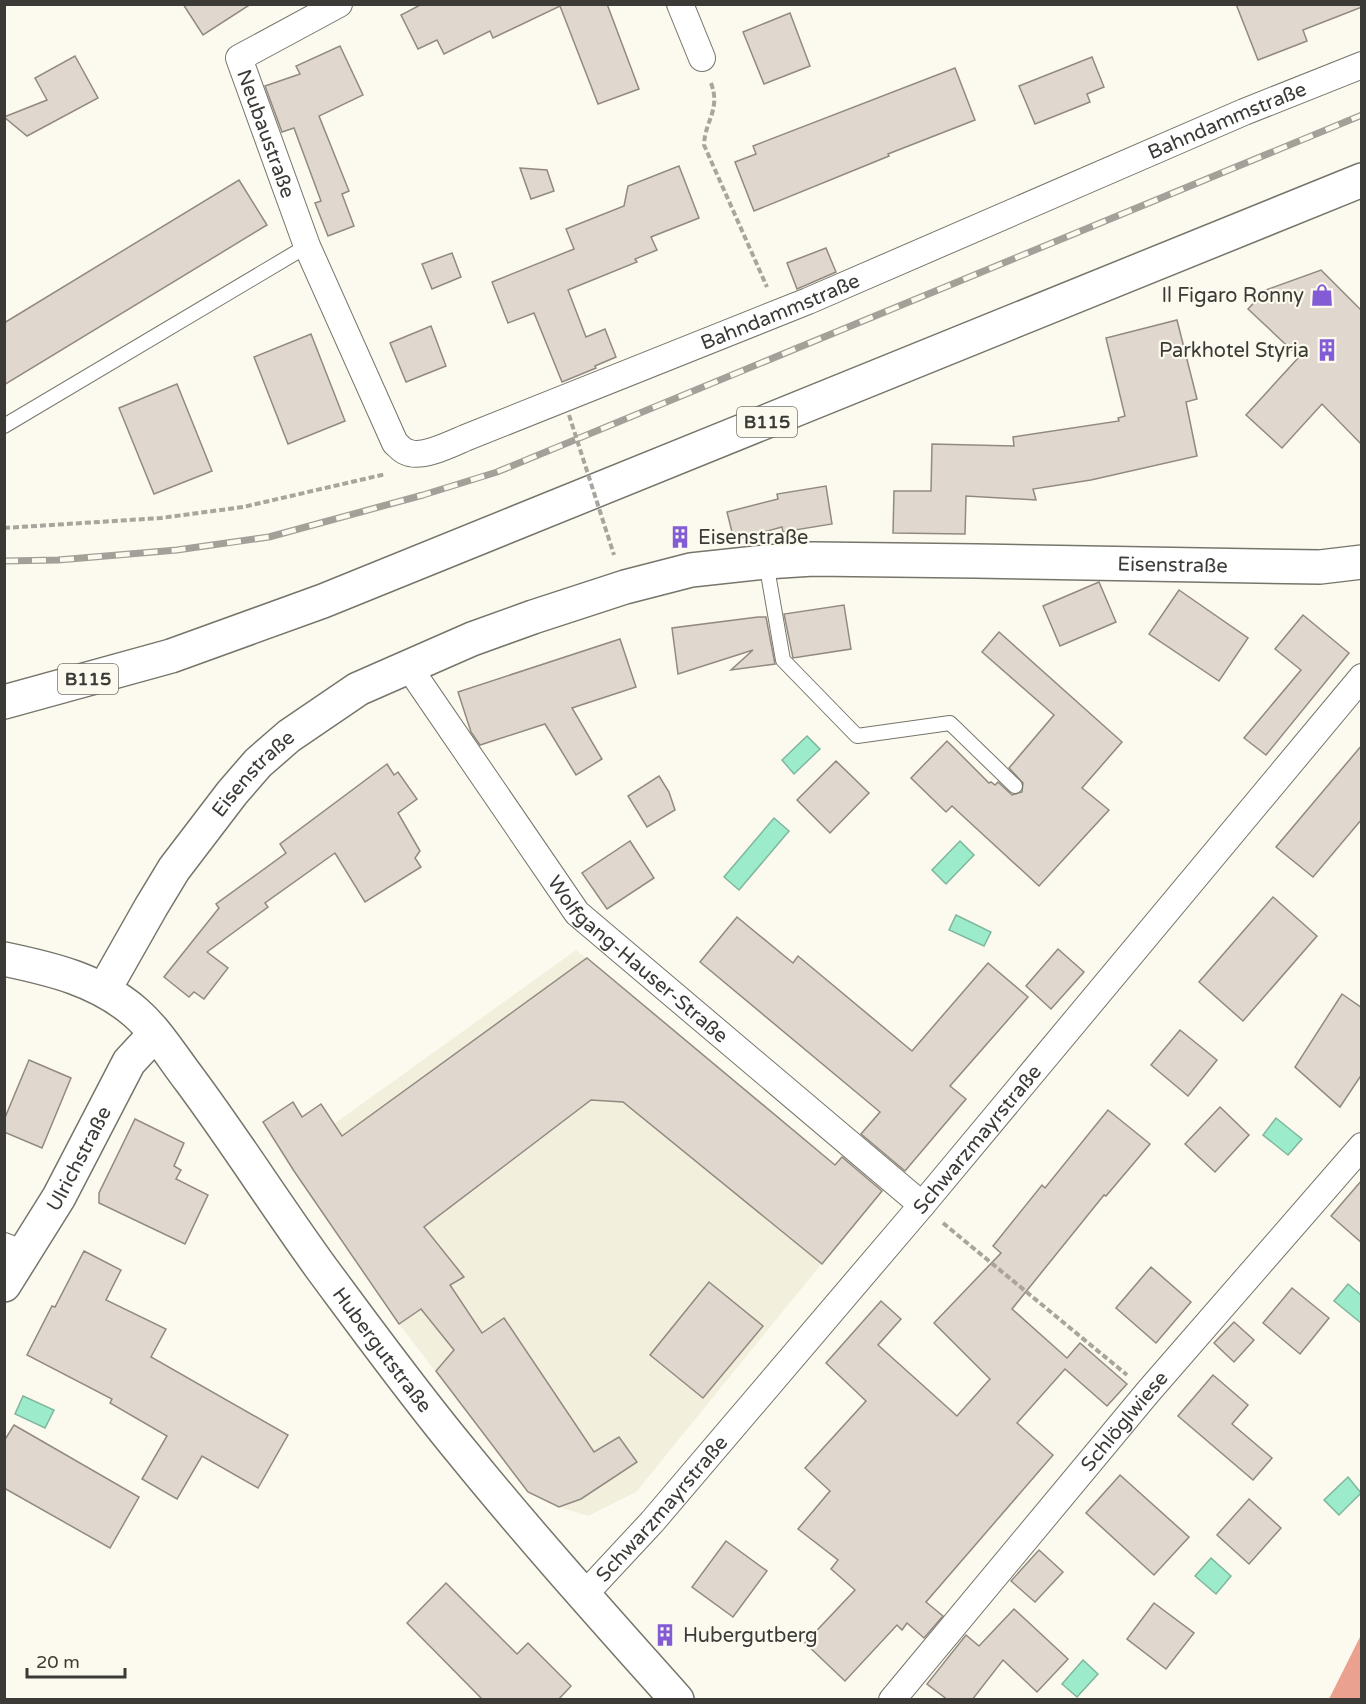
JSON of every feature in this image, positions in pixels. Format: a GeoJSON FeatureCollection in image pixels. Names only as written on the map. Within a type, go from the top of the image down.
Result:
{"type":"FeatureCollection","features":[{"type":"Feature","properties":{"kind":"street","name":"Neubaustraße"},"geometry":{"type":"LineString","coordinates":[[308,246],[240,58],[339,4]]}},
{"type":"Feature","properties":{"kind":"street"},"geometry":{"type":"LineString","coordinates":[[681,4],[702,58]]}},
{"type":"Feature","properties":{"kind":"street","name":"Bahndammstraße"},"geometry":{"type":"LineString","coordinates":[[405,452],[414,454],[443,447],[808,301],[1244,112],[1362,65]]}},
{"type":"Feature","properties":{"kind":"street","name":"B115"},"geometry":{"type":"LineString","coordinates":[[4,702],[171,656],[323,601],[1362,180]]}},
{"type":"Feature","properties":{"kind":"street"},"geometry":{"type":"LineString","coordinates":[[308,246],[390,432],[395,442],[405,452]]}},
{"type":"Feature","properties":{"kind":"street","name":"Eisenstraße"},"geometry":{"type":"LineString","coordinates":[[104,990],[174,869],[232,793],[258,763],[289,736],[358,689],[472,639],[533,617],[625,587],[691,570],[766,561],[813,559],[1297,567],[1362,562]]}},
{"type":"Feature","properties":{"kind":"street","name":"Wolfgang-Hauser-Straße"},"geometry":{"type":"LineString","coordinates":[[408,666],[577,913],[922,1205]]}},
{"type":"Feature","properties":{"kind":"street","name":"Schwarzmayrstraße"},"geometry":{"type":"LineString","coordinates":[[584,1595],[660,1512],[922,1205],[1362,677]]}},
{"type":"Feature","properties":{"kind":"street"},"geometry":{"type":"LineString","coordinates":[[4,959],[49,968],[104,990]]}},
{"type":"Feature","properties":{"kind":"street","name":"Hubergutstraße"},"geometry":{"type":"LineString","coordinates":[[104,990],[123,1001],[155,1034],[397,1371],[463,1454],[677,1700]]}},
{"type":"Feature","properties":{"kind":"street","name":"Ulrichstraße"},"geometry":{"type":"LineString","coordinates":[[4,1285],[14,1250],[59,1197],[129,1062],[155,1034]]}},
{"type":"Feature","properties":{"kind":"street","name":"Schlöglwiese"},"geometry":{"type":"LineString","coordinates":[[892,1700],[1148,1392],[1362,1146]]}},
{"type":"Feature","properties":{"kind":"lane"},"geometry":{"type":"LineString","coordinates":[[4,426],[308,246]]}},
{"type":"Feature","properties":{"kind":"lane"},"geometry":{"type":"LineString","coordinates":[[766,561],[783,660],[857,736],[950,723],[1015,786]]}},
{"type":"Feature","properties":{"kind":"path"},"geometry":{"type":"LineString","coordinates":[[702,58],[716,104],[704,136],[704,145],[768,289]]}},
{"type":"Feature","properties":{"kind":"path"},"geometry":{"type":"LineString","coordinates":[[569,416],[614,555]]}},
{"type":"Feature","properties":{"kind":"path"},"geometry":{"type":"LineString","coordinates":[[4,528],[161,518],[243,507],[380,477],[393,471],[405,452]]}},
{"type":"Feature","properties":{"kind":"path"},"geometry":{"type":"LineString","coordinates":[[922,1205],[1148,1392]]}},
{"type":"Feature","properties":{"kind":"shaded area"},"geometry":{"type":"Polygon","coordinates":[[[807,736],[820,749],[794,774],[782,760],[807,736]]]}},
{"type":"Feature","properties":{"kind":"shaded area"},"geometry":{"type":"Polygon","coordinates":[[[774,818],[789,831],[739,890],[724,877],[774,818]]]}},
{"type":"Feature","properties":{"kind":"shaded area"},"geometry":{"type":"Polygon","coordinates":[[[960,841],[974,855],[946,884],[932,870],[960,841]]]}},
{"type":"Feature","properties":{"kind":"shaded area"},"geometry":{"type":"Polygon","coordinates":[[[956,915],[991,932],[984,946],[949,930],[956,915]]]}},
{"type":"Feature","properties":{"kind":"shaded area"},"geometry":{"type":"Polygon","coordinates":[[[576,950],[875,1198],[636,1492],[588,1516],[559,1507],[528,1492],[399,1324],[285,1156],[334,1124],[576,950]]]}},
{"type":"Feature","properties":{"kind":"shaded area"},"geometry":{"type":"Polygon","coordinates":[[[1276,1118],[1302,1139],[1288,1155],[1263,1135],[1276,1118]]]}},
{"type":"Feature","properties":{"kind":"shaded area"},"geometry":{"type":"Polygon","coordinates":[[[1348,1284],[1361,1295],[1361,1323],[1334,1301],[1348,1284]]]}},
{"type":"Feature","properties":{"kind":"shaded area"},"geometry":{"type":"Polygon","coordinates":[[[23,1396],[54,1410],[45,1428],[15,1414],[23,1396]]]}},
{"type":"Feature","properties":{"kind":"shaded area"},"geometry":{"type":"Polygon","coordinates":[[[1348,1477],[1361,1493],[1339,1515],[1324,1500],[1348,1477]]]}},
{"type":"Feature","properties":{"kind":"shaded area"},"geometry":{"type":"Polygon","coordinates":[[[1211,1558],[1231,1576],[1216,1594],[1195,1576],[1211,1558]]]}},
{"type":"Feature","properties":{"kind":"shaded area"},"geometry":{"type":"Polygon","coordinates":[[[1361,1635],[1361,1699],[1329,1699],[1361,1635]]]}},
{"type":"Feature","properties":{"kind":"shaded area"},"geometry":{"type":"Polygon","coordinates":[[[1083,1660],[1098,1674],[1077,1697],[1062,1684],[1083,1660]]]}},
{"type":"Feature","properties":{"kind":"building"},"geometry":{"type":"Polygon","coordinates":[[[183,4],[251,4],[203,35],[183,4]]]}},
{"type":"Feature","properties":{"kind":"building"},"geometry":{"type":"Polygon","coordinates":[[[422,4],[607,4],[639,89],[598,104],[560,6],[493,38],[490,31],[444,54],[437,40],[418,49],[401,15],[422,4]]]}},
{"type":"Feature","properties":{"kind":"building"},"geometry":{"type":"Polygon","coordinates":[[[1236,4],[1362,4],[1362,7],[1303,30],[1307,41],[1258,60],[1236,4]]]}},
{"type":"Feature","properties":{"kind":"building"},"geometry":{"type":"Polygon","coordinates":[[[790,13],[810,66],[764,84],[743,32],[790,13]]]}},
{"type":"Feature","properties":{"kind":"building"},"geometry":{"type":"Polygon","coordinates":[[[340,46],[363,95],[319,116],[349,191],[342,194],[354,226],[328,236],[315,203],[321,201],[294,128],[282,132],[265,86],[300,74],[296,66],[340,46]]]}},
{"type":"Feature","properties":{"kind":"building"},"geometry":{"type":"Polygon","coordinates":[[[75,56],[98,98],[27,136],[4,117],[47,100],[35,78],[75,56]]]}},
{"type":"Feature","properties":{"kind":"building"},"geometry":{"type":"Polygon","coordinates":[[[1092,57],[1104,87],[1087,94],[1090,102],[1035,124],[1019,86],[1092,57]]]}},
{"type":"Feature","properties":{"kind":"building"},"geometry":{"type":"Polygon","coordinates":[[[955,68],[975,120],[754,211],[735,162],[756,154],[753,146],[955,68]]]}},
{"type":"Feature","properties":{"kind":"building"},"geometry":{"type":"Polygon","coordinates":[[[679,166],[699,218],[651,237],[657,250],[635,259],[637,262],[568,290],[586,337],[605,329],[616,357],[562,382],[534,313],[508,323],[492,282],[574,249],[566,229],[624,206],[628,186],[679,166]]]}},
{"type":"Feature","properties":{"kind":"building"},"geometry":{"type":"Polygon","coordinates":[[[520,168],[547,170],[554,191],[531,199],[520,168]]]}},
{"type":"Feature","properties":{"kind":"building"},"geometry":{"type":"Polygon","coordinates":[[[239,180],[267,225],[4,385],[4,323],[239,180]]]}},
{"type":"Feature","properties":{"kind":"building"},"geometry":{"type":"Polygon","coordinates":[[[826,248],[836,272],[797,289],[787,263],[826,248]]]}},
{"type":"Feature","properties":{"kind":"building"},"geometry":{"type":"Polygon","coordinates":[[[452,253],[461,277],[432,289],[422,264],[452,253]]]}},
{"type":"Feature","properties":{"kind":"building","name":"Parkhotel Styria"},"geometry":{"type":"Polygon","coordinates":[[[1321,270],[1362,311],[1362,445],[1322,404],[1282,448],[1246,415],[1299,357],[1248,309],[1266,290],[1321,270]]]}},
{"type":"Feature","properties":{"kind":"building"},"geometry":{"type":"Polygon","coordinates":[[[1177,320],[1197,399],[1186,402],[1197,456],[1091,480],[1033,489],[1036,500],[966,496],[965,534],[893,533],[894,491],[931,491],[932,444],[1014,446],[1013,437],[1119,421],[1118,418],[1125,416],[1106,338],[1177,320]]]}},
{"type":"Feature","properties":{"kind":"building"},"geometry":{"type":"Polygon","coordinates":[[[431,326],[446,366],[406,382],[390,343],[431,326]]]}},
{"type":"Feature","properties":{"kind":"building"},"geometry":{"type":"Polygon","coordinates":[[[311,334],[345,421],[288,444],[254,357],[311,334]]]}},
{"type":"Feature","properties":{"kind":"building"},"geometry":{"type":"Polygon","coordinates":[[[177,384],[212,471],[154,494],[119,408],[177,384]]]}},
{"type":"Feature","properties":{"kind":"building"},"geometry":{"type":"Polygon","coordinates":[[[826,486],[832,524],[783,532],[782,527],[734,540],[727,512],[778,499],[777,494],[826,486]]]}},
{"type":"Feature","properties":{"kind":"building"},"geometry":{"type":"Polygon","coordinates":[[[1099,582],[1116,622],[1060,646],[1043,606],[1099,582]]]}},
{"type":"Feature","properties":{"kind":"building"},"geometry":{"type":"Polygon","coordinates":[[[1179,590],[1248,638],[1219,681],[1149,634],[1179,590]]]}},
{"type":"Feature","properties":{"kind":"building"},"geometry":{"type":"Polygon","coordinates":[[[844,605],[851,649],[793,658],[784,614],[844,605]]]}},
{"type":"Feature","properties":{"kind":"building"},"geometry":{"type":"Polygon","coordinates":[[[1303,615],[1349,653],[1266,755],[1244,738],[1301,670],[1275,649],[1303,615]]]}},
{"type":"Feature","properties":{"kind":"building"},"geometry":{"type":"Polygon","coordinates":[[[766,617],[775,664],[731,670],[753,650],[678,674],[672,628],[766,617]]]}},
{"type":"Feature","properties":{"kind":"building"},"geometry":{"type":"Polygon","coordinates":[[[999,632],[1122,742],[1082,788],[1109,810],[1039,886],[952,806],[946,812],[911,778],[947,741],[989,783],[995,785],[998,782],[1012,795],[1022,792],[1023,783],[1009,768],[1054,715],[982,652],[999,632]]]}},
{"type":"Feature","properties":{"kind":"building"},"geometry":{"type":"Polygon","coordinates":[[[620,639],[636,687],[572,708],[602,759],[576,775],[545,724],[480,745],[471,732],[458,692],[620,639]]]}},
{"type":"Feature","properties":{"kind":"building"},"geometry":{"type":"Polygon","coordinates":[[[1362,745],[1362,819],[1313,877],[1276,847],[1362,745]]]}},
{"type":"Feature","properties":{"kind":"building"},"geometry":{"type":"Polygon","coordinates":[[[836,761],[869,793],[830,833],[797,800],[836,761]]]}},
{"type":"Feature","properties":{"kind":"building"},"geometry":{"type":"Polygon","coordinates":[[[387,764],[394,775],[398,772],[417,799],[398,813],[420,851],[415,858],[421,867],[365,902],[335,853],[265,903],[268,907],[207,952],[228,968],[204,999],[194,992],[189,997],[164,977],[219,908],[216,904],[286,853],[280,844],[387,764]]]}},
{"type":"Feature","properties":{"kind":"building"},"geometry":{"type":"Polygon","coordinates":[[[659,776],[669,792],[675,810],[647,827],[628,796],[659,776]]]}},
{"type":"Feature","properties":{"kind":"building"},"geometry":{"type":"Polygon","coordinates":[[[630,841],[654,878],[607,909],[582,873],[630,841]]]}},
{"type":"Feature","properties":{"kind":"building"},"geometry":{"type":"Polygon","coordinates":[[[1273,897],[1317,936],[1243,1021],[1199,982],[1273,897]]]}},
{"type":"Feature","properties":{"kind":"building"},"geometry":{"type":"Polygon","coordinates":[[[737,917],[793,963],[798,956],[912,1051],[988,963],[1028,997],[950,1086],[966,1099],[905,1171],[861,1134],[880,1112],[700,962],[737,917]]]}},
{"type":"Feature","properties":{"kind":"building"},"geometry":{"type":"Polygon","coordinates":[[[1058,949],[1084,972],[1051,1009],[1026,986],[1058,949]]]}},
{"type":"Feature","properties":{"kind":"building"},"geometry":{"type":"Polygon","coordinates":[[[587,958],[835,1165],[842,1157],[882,1191],[822,1264],[623,1102],[591,1100],[424,1227],[464,1277],[450,1285],[482,1333],[504,1318],[594,1452],[619,1437],[637,1462],[581,1499],[559,1507],[528,1492],[436,1371],[454,1350],[421,1309],[399,1324],[263,1122],[293,1102],[302,1117],[321,1104],[342,1136],[587,958]]]}},
{"type":"Feature","properties":{"kind":"building"},"geometry":{"type":"Polygon","coordinates":[[[1342,994],[1362,1008],[1362,1074],[1340,1107],[1295,1067],[1342,994]]]}},
{"type":"Feature","properties":{"kind":"building"},"geometry":{"type":"Polygon","coordinates":[[[1180,1030],[1217,1060],[1188,1096],[1151,1065],[1180,1030]]]}},
{"type":"Feature","properties":{"kind":"building"},"geometry":{"type":"Polygon","coordinates":[[[29,1060],[71,1078],[42,1148],[4,1132],[4,1120],[29,1060]]]}},
{"type":"Feature","properties":{"kind":"building"},"geometry":{"type":"Polygon","coordinates":[[[1220,1107],[1249,1135],[1215,1172],[1185,1144],[1220,1107]]]}},
{"type":"Feature","properties":{"kind":"building"},"geometry":{"type":"Polygon","coordinates":[[[1108,1110],[1150,1144],[1106,1196],[1104,1195],[1012,1309],[1067,1358],[1080,1343],[1127,1384],[1107,1406],[1065,1369],[1017,1423],[1053,1455],[926,1602],[943,1616],[924,1638],[907,1623],[902,1630],[897,1625],[845,1681],[805,1643],[855,1590],[831,1569],[838,1560],[798,1529],[830,1491],[805,1468],[866,1401],[826,1363],[881,1301],[901,1319],[878,1345],[957,1416],[990,1379],[934,1323],[1001,1253],[993,1246],[1042,1185],[1045,1188],[1108,1110]]]}},
{"type":"Feature","properties":{"kind":"building"},"geometry":{"type":"Polygon","coordinates":[[[135,1119],[184,1143],[174,1166],[181,1170],[176,1179],[208,1195],[185,1244],[99,1203],[99,1193],[135,1119]]]}},
{"type":"Feature","properties":{"kind":"building"},"geometry":{"type":"Polygon","coordinates":[[[1362,1180],[1362,1243],[1331,1216],[1362,1180]]]}},
{"type":"Feature","properties":{"kind":"building"},"geometry":{"type":"Polygon","coordinates":[[[84,1251],[121,1270],[106,1300],[166,1329],[151,1357],[288,1435],[258,1488],[202,1456],[177,1499],[142,1479],[167,1436],[110,1403],[112,1399],[27,1355],[84,1251]]]}},
{"type":"Feature","properties":{"kind":"building"},"geometry":{"type":"Polygon","coordinates":[[[1151,1267],[1191,1302],[1156,1343],[1116,1308],[1151,1267]]]}},
{"type":"Feature","properties":{"kind":"building"},"geometry":{"type":"Polygon","coordinates":[[[709,1282],[763,1326],[703,1398],[650,1355],[709,1282]]]}},
{"type":"Feature","properties":{"kind":"building"},"geometry":{"type":"Polygon","coordinates":[[[1292,1288],[1329,1318],[1300,1354],[1263,1323],[1292,1288]]]}},
{"type":"Feature","properties":{"kind":"building"},"geometry":{"type":"Polygon","coordinates":[[[1234,1322],[1254,1340],[1234,1362],[1214,1343],[1234,1322]]]}},
{"type":"Feature","properties":{"kind":"building"},"geometry":{"type":"Polygon","coordinates":[[[1213,1375],[1248,1405],[1232,1424],[1272,1458],[1253,1480],[1178,1416],[1213,1375]]]}},
{"type":"Feature","properties":{"kind":"building"},"geometry":{"type":"Polygon","coordinates":[[[14,1425],[139,1497],[110,1548],[4,1488],[4,1441],[14,1425]]]}},
{"type":"Feature","properties":{"kind":"building"},"geometry":{"type":"Polygon","coordinates":[[[1120,1475],[1189,1537],[1154,1575],[1086,1513],[1120,1475]]]}},
{"type":"Feature","properties":{"kind":"building"},"geometry":{"type":"Polygon","coordinates":[[[1249,1499],[1281,1528],[1249,1564],[1217,1535],[1249,1499]]]}},
{"type":"Feature","properties":{"kind":"building"},"geometry":{"type":"Polygon","coordinates":[[[726,1541],[767,1571],[733,1617],[692,1587],[726,1541]]]}},
{"type":"Feature","properties":{"kind":"building"},"geometry":{"type":"Polygon","coordinates":[[[1039,1550],[1063,1572],[1035,1602],[1011,1581],[1039,1550]]]}},
{"type":"Feature","properties":{"kind":"building"},"geometry":{"type":"Polygon","coordinates":[[[446,1583],[517,1654],[528,1643],[571,1686],[558,1700],[483,1700],[407,1623],[446,1583]]]}},
{"type":"Feature","properties":{"kind":"building"},"geometry":{"type":"Polygon","coordinates":[[[1154,1603],[1194,1633],[1166,1669],[1127,1639],[1154,1603]]]}},
{"type":"Feature","properties":{"kind":"building"},"geometry":{"type":"Polygon","coordinates":[[[1014,1609],[1068,1659],[1037,1692],[1003,1660],[972,1700],[948,1700],[927,1684],[966,1635],[979,1646],[1014,1609]]]}},
{"type":"Feature","properties":{"kind":"railway"},"geometry":{"type":"LineString","coordinates":[[4,561],[58,560],[177,550],[269,537],[423,495],[497,472],[1362,115]]}},
{"type":"Feature","properties":{"kind":"place","name":"Il Figaro Ronny"},"geometry":{"type":"Point","coordinates":[1322,295]}},
{"type":"Feature","properties":{"kind":"place","name":"Parkhotel Styria"},"geometry":{"type":"Point","coordinates":[1327,350]}},
{"type":"Feature","properties":{"kind":"place","name":"Eisenstraße"},"geometry":{"type":"Point","coordinates":[680,537]}},
{"type":"Feature","properties":{"kind":"place","name":"Hubergutberg"},"geometry":{"type":"Point","coordinates":[665,1635]}}]}
